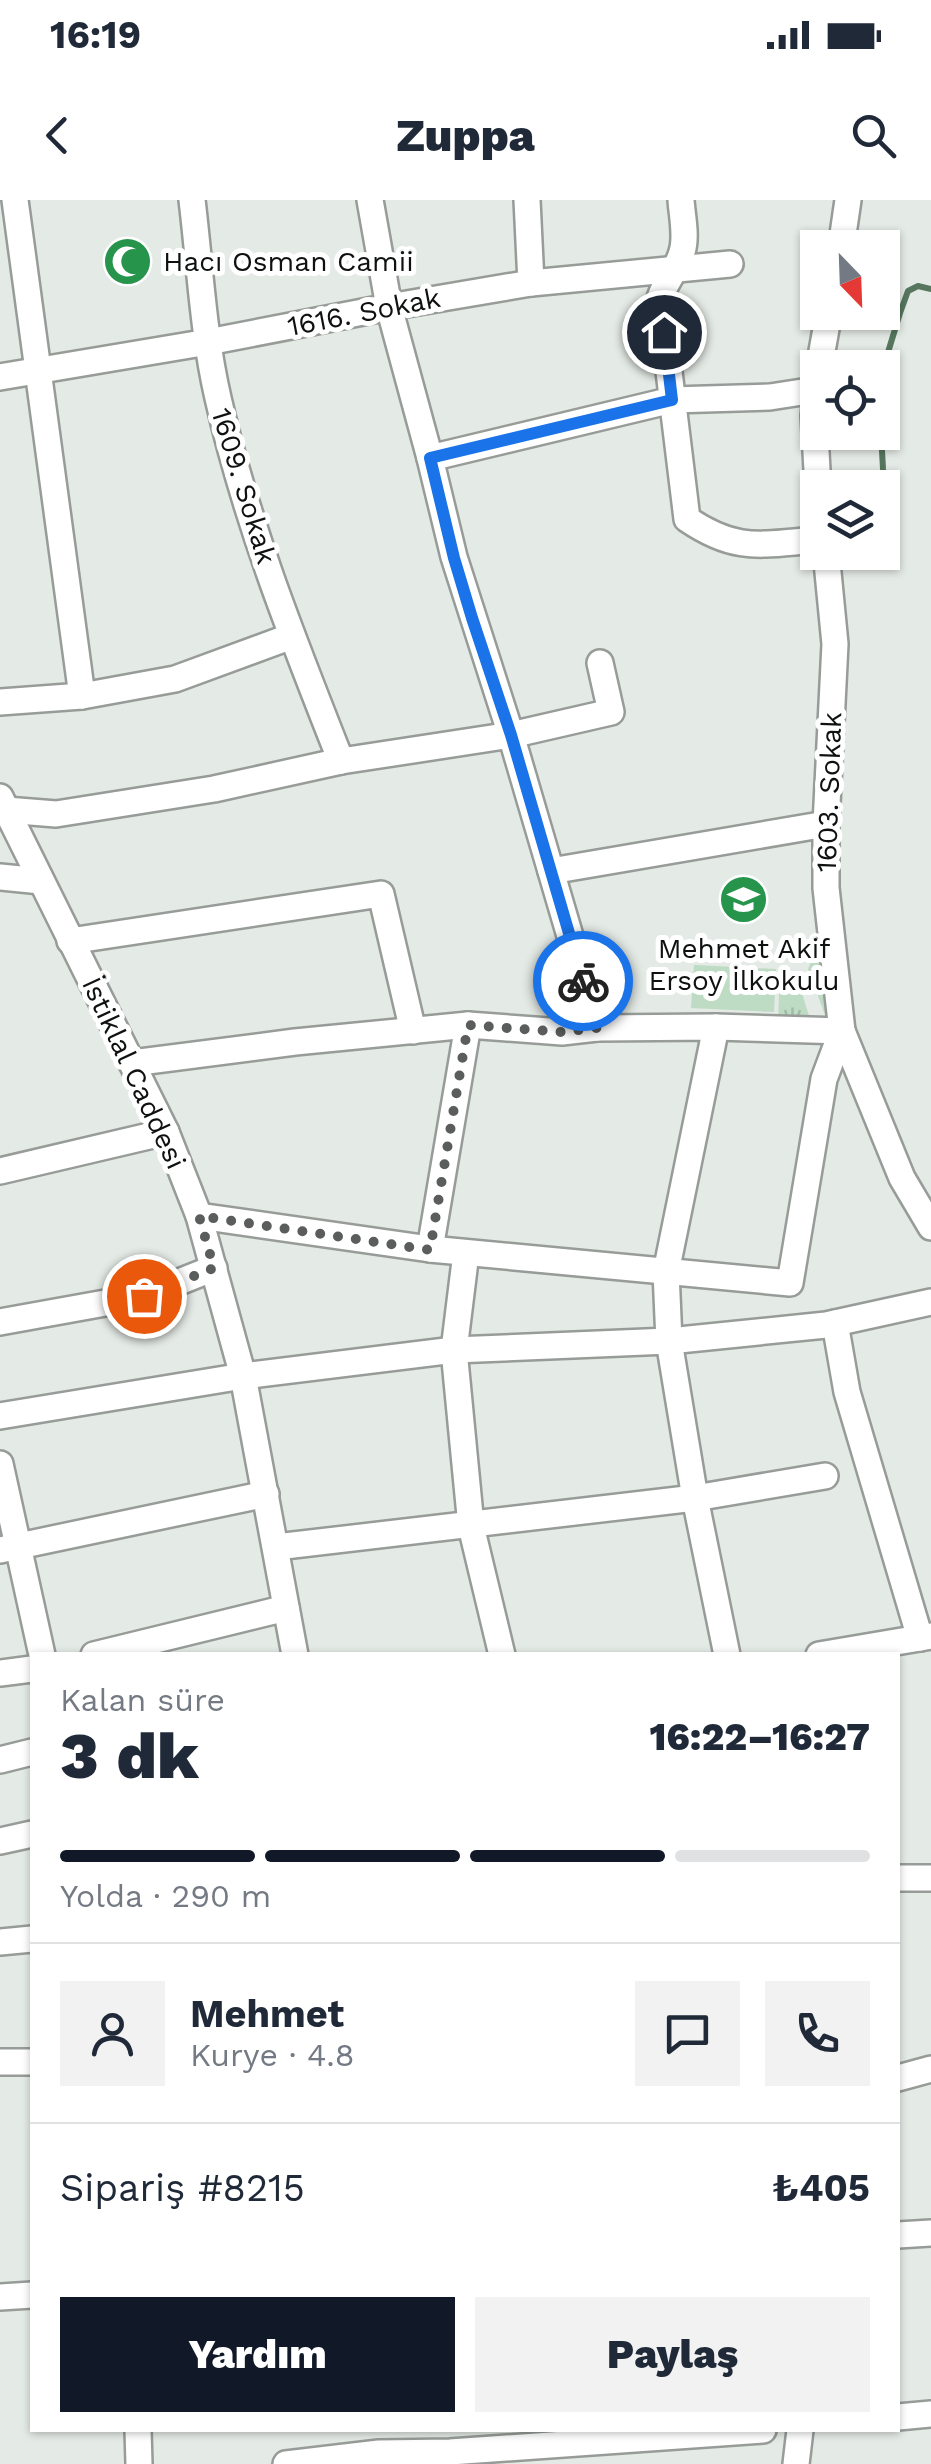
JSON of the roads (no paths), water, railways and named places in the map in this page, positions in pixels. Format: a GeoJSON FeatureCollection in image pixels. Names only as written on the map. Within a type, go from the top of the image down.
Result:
{"type":"FeatureCollection","features":[{"type":"Feature","properties":{"kind":"street"},"geometry":{"type":"LineString","coordinates":[[15,200],[82,696]]}},
{"type":"Feature","properties":{"kind":"street","name":"1609. Sokak"},"geometry":{"type":"LineString","coordinates":[[192,200],[208,342],[228,437],[292,636],[341,761]]}},
{"type":"Feature","properties":{"kind":"street"},"geometry":{"type":"LineString","coordinates":[[370,200],[389,307],[454,558],[511,735],[597,1028]]}},
{"type":"Feature","properties":{"kind":"street"},"geometry":{"type":"LineString","coordinates":[[527,200],[531,283]]}},
{"type":"Feature","properties":{"kind":"street"},"geometry":{"type":"LineString","coordinates":[[681,200],[682,252],[660,298],[688,519],[726,540],[748,545],[800,541]]}},
{"type":"Feature","properties":{"kind":"street"},"geometry":{"type":"LineString","coordinates":[[844,230],[848,200]]}},
{"type":"Feature","properties":{"kind":"street","name":"1616. Sokak"},"geometry":{"type":"LineString","coordinates":[[0,377],[531,283],[730,264]]}},
{"type":"Feature","properties":{"kind":"street"},"geometry":{"type":"LineString","coordinates":[[430,458],[672,400],[770,397],[800,384]]}},
{"type":"Feature","properties":{"kind":"street","name":"1603. Sokak"},"geometry":{"type":"LineString","coordinates":[[828,570],[835,644],[826,888],[842,1031]]}},
{"type":"Feature","properties":{"kind":"street"},"geometry":{"type":"LineString","coordinates":[[0,702],[82,696],[175,679],[292,636]]}},
{"type":"Feature","properties":{"kind":"street"},"geometry":{"type":"LineString","coordinates":[[3,804],[56,814],[214,789],[341,761],[511,735],[611,712],[600,663]]}},
{"type":"Feature","properties":{"kind":"street","name":"İstiklal Caddesi"},"geometry":{"type":"LineString","coordinates":[[3,804],[166,1132],[199,1216],[243,1376],[293,1652]]}},
{"type":"Feature","properties":{"kind":"street"},"geometry":{"type":"LineString","coordinates":[[551,870],[826,824]]}},
{"type":"Feature","properties":{"kind":"street"},"geometry":{"type":"LineString","coordinates":[[0,877],[41,881]]}},
{"type":"Feature","properties":{"kind":"street"},"geometry":{"type":"LineString","coordinates":[[70,941],[381,894],[413,1031]]}},
{"type":"Feature","properties":{"kind":"street"},"geometry":{"type":"LineString","coordinates":[[132,1062],[468,1025],[562,1032],[597,1028],[842,1031]]}},
{"type":"Feature","properties":{"kind":"street"},"geometry":{"type":"LineString","coordinates":[[430,1250],[468,1025]]}},
{"type":"Feature","properties":{"kind":"street"},"geometry":{"type":"LineString","coordinates":[[716,1028],[666,1272],[670,1341],[695,1498],[726,1652]]}},
{"type":"Feature","properties":{"kind":"street"},"geometry":{"type":"LineString","coordinates":[[842,1031],[902,1178],[931,1227]]}},
{"type":"Feature","properties":{"kind":"street"},"geometry":{"type":"LineString","coordinates":[[199,1216],[430,1250],[790,1283],[824,1079],[842,1031]]}},
{"type":"Feature","properties":{"kind":"street"},"geometry":{"type":"LineString","coordinates":[[0,1170],[166,1132]]}},
{"type":"Feature","properties":{"kind":"street"},"geometry":{"type":"LineString","coordinates":[[466,1253],[454,1350],[471,1526],[501,1652]]}},
{"type":"Feature","properties":{"kind":"street"},"geometry":{"type":"LineString","coordinates":[[0,1322],[144,1296],[214,1268]]}},
{"type":"Feature","properties":{"kind":"street"},"geometry":{"type":"LineString","coordinates":[[0,1416],[243,1376],[454,1350],[670,1341],[835,1322],[931,1302]]}},
{"type":"Feature","properties":{"kind":"street"},"geometry":{"type":"LineString","coordinates":[[835,1322],[846,1392],[925,1637],[837,1652]]}},
{"type":"Feature","properties":{"kind":"street"},"geometry":{"type":"LineString","coordinates":[[0,1464],[9,1548],[41,1652]]}},
{"type":"Feature","properties":{"kind":"street"},"geometry":{"type":"LineString","coordinates":[[276,1547],[695,1498],[825,1476]]}},
{"type":"Feature","properties":{"kind":"street"},"geometry":{"type":"LineString","coordinates":[[9,1548],[266,1494]]}},
{"type":"Feature","properties":{"kind":"street"},"geometry":{"type":"LineString","coordinates":[[106,1652],[286,1608]]}},
{"type":"Feature","properties":{"kind":"street"},"geometry":{"type":"LineString","coordinates":[[0,1673],[30,1669]]}},
{"type":"Feature","properties":{"kind":"street"},"geometry":{"type":"LineString","coordinates":[[0,1760],[30,1752]]}},
{"type":"Feature","properties":{"kind":"street"},"geometry":{"type":"LineString","coordinates":[[0,1840],[30,1834]]}},
{"type":"Feature","properties":{"kind":"street"},"geometry":{"type":"LineString","coordinates":[[900,1878],[931,1878]]}},
{"type":"Feature","properties":{"kind":"street"},"geometry":{"type":"LineString","coordinates":[[0,1942],[30,1939]]}},
{"type":"Feature","properties":{"kind":"street"},"geometry":{"type":"LineString","coordinates":[[0,2062],[30,2062]]}},
{"type":"Feature","properties":{"kind":"street"},"geometry":{"type":"LineString","coordinates":[[900,2077],[931,2068]]}},
{"type":"Feature","properties":{"kind":"street"},"geometry":{"type":"LineString","coordinates":[[900,2235],[931,2232]]}},
{"type":"Feature","properties":{"kind":"street"},"geometry":{"type":"LineString","coordinates":[[0,2298],[30,2295]]}},
{"type":"Feature","properties":{"kind":"street"},"geometry":{"type":"LineString","coordinates":[[900,2417],[931,2414]]}},
{"type":"Feature","properties":{"kind":"street"},"geometry":{"type":"LineString","coordinates":[[138,2432],[139,2464]]}},
{"type":"Feature","properties":{"kind":"street"},"geometry":{"type":"LineString","coordinates":[[286,2464],[450,2441],[706,2432]]}},
{"type":"Feature","properties":{"kind":"street"},"geometry":{"type":"LineString","coordinates":[[796,2464],[800,2432]]}},
{"type":"Feature","properties":{"kind":"waterway"},"geometry":{"type":"LineString","coordinates":[[889,350],[908,291],[918,286],[931,289]]}},
{"type":"Feature","properties":{"kind":"waterway"},"geometry":{"type":"LineString","coordinates":[[882,450],[883,470]]}},
{"type":"Feature","properties":{"kind":"place","name":"Hacı Osman Camii"},"geometry":{"type":"Point","coordinates":[128,261]}},
{"type":"Feature","properties":{"kind":"place","name":"Mehmet Akif Ersoy İlkokulu"},"geometry":{"type":"Point","coordinates":[744,900]}}]}
